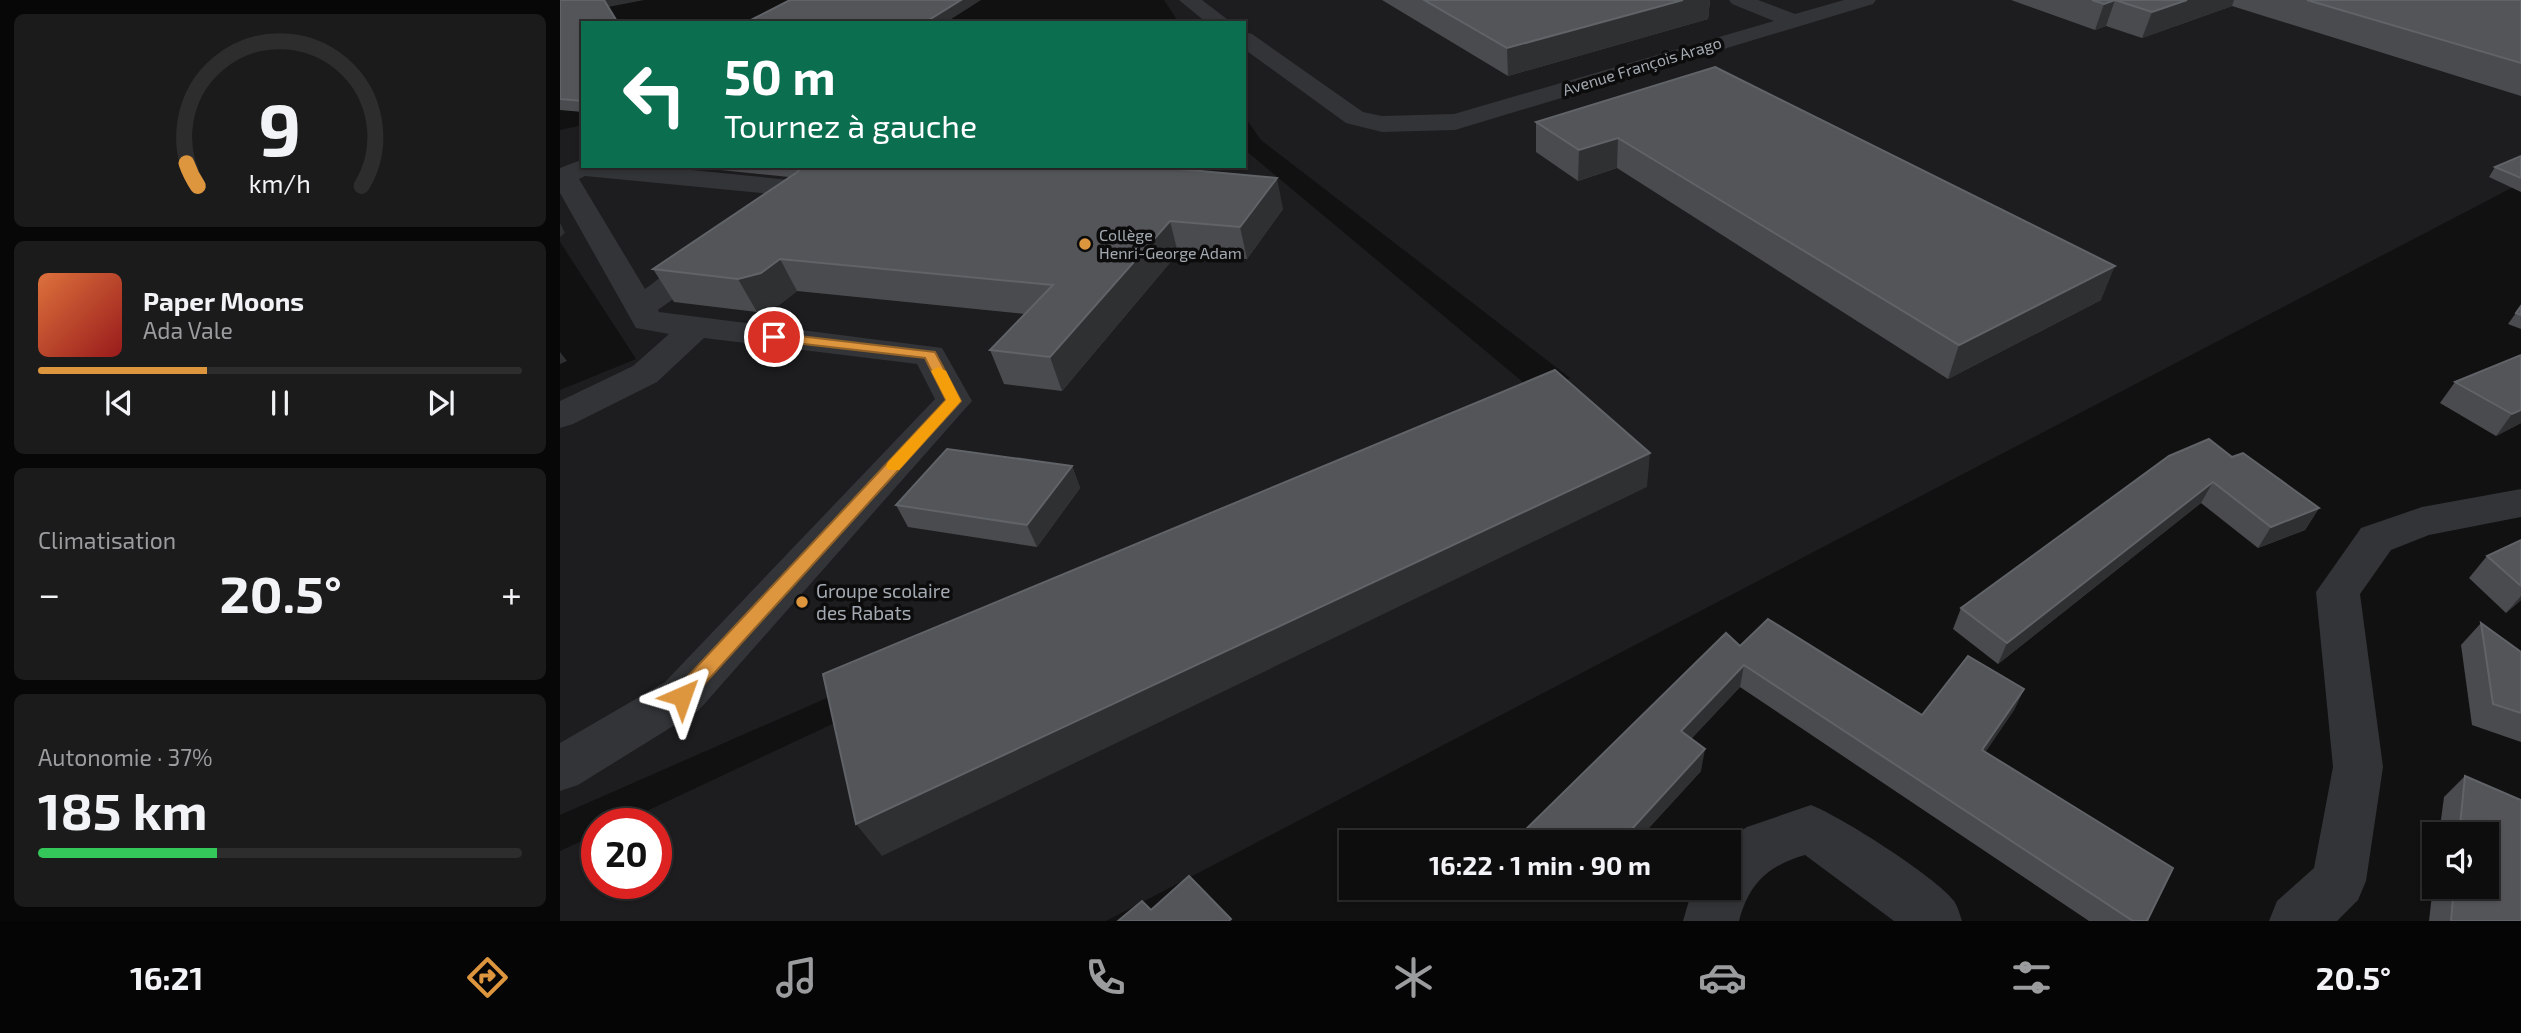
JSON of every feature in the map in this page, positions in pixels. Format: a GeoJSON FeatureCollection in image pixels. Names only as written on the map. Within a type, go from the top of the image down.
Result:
{"type":"FeatureCollection","features":[{"type":"Feature","properties":{"kind":"street"},"geometry":{"type":"LineString","coordinates":[[1189,0],[1218,21]]}},
{"type":"Feature","properties":{"kind":"street"},"geometry":{"type":"LineString","coordinates":[[1739,0],[1794,21]]}},
{"type":"Feature","properties":{"kind":"street","name":"Avenue François Arago"},"geometry":{"type":"LineString","coordinates":[[1246,40],[1355,118],[1382,124],[1455,122],[1866,0]]}},
{"type":"Feature","properties":{"kind":"street"},"geometry":{"type":"LineString","coordinates":[[560,769],[682,696],[954,401],[930,355],[649,321],[564,176],[581,168],[800,188],[800,195],[641,307]]}},
{"type":"Feature","properties":{"kind":"street"},"geometry":{"type":"LineString","coordinates":[[560,416],[645,374],[695,328]]}},
{"type":"Feature","properties":{"kind":"street"},"geometry":{"type":"LineString","coordinates":[[2297,921],[2339,881],[2358,767],[2338,592],[2376,539],[2422,522],[2521,503]]}},
{"type":"Feature","properties":{"kind":"street"},"geometry":{"type":"LineString","coordinates":[[1741,861],[1770,839],[1811,829],[1909,897],[1934,921]]}},
{"type":"Feature","properties":{"kind":"street"},"geometry":{"type":"LineString","coordinates":[[1711,921],[1717,900]]}},
{"type":"Feature","properties":{"kind":"shaded area"},"geometry":{"type":"Polygon","coordinates":[[[1164,0],[2521,0],[2521,183],[1106,921],[560,921],[560,851],[581,841],[581,899],[672,899],[672,808],[653,808],[1570,378],[1261,140],[1246,119],[1246,21],[1178,21],[1164,0]]]}},
{"type":"Feature","properties":{"kind":"shaded area","name":"Groupe scolaire des Rabats"},"geometry":{"type":"Polygon","coordinates":[[[581,125],[581,168],[1246,168],[1246,151],[1531,389],[560,815],[560,390],[636,359],[560,242],[560,130],[581,125]]]}},
{"type":"Feature","properties":{"kind":"building"},"geometry":{"type":"Polygon","coordinates":[[[560,0],[604,0],[617,21],[581,21],[581,101],[560,99],[560,0]]]}},
{"type":"Feature","properties":{"kind":"building"},"geometry":{"type":"Polygon","coordinates":[[[790,0],[961,0],[927,21],[749,21],[790,0]]]}},
{"type":"Feature","properties":{"kind":"building"},"geometry":{"type":"Polygon","coordinates":[[[1424,0],[1683,0],[1507,48],[1424,0]]]}},
{"type":"Feature","properties":{"kind":"building"},"geometry":{"type":"Polygon","coordinates":[[[2092,0],[2115,0],[2104,4],[2092,0]]]}},
{"type":"Feature","properties":{"kind":"building"},"geometry":{"type":"Polygon","coordinates":[[[2115,0],[2187,0],[2152,12],[2115,0]]]}},
{"type":"Feature","properties":{"kind":"building"},"geometry":{"type":"Polygon","coordinates":[[[2307,0],[2521,0],[2521,63],[2307,0]]]}},
{"type":"Feature","properties":{"kind":"building"},"geometry":{"type":"Polygon","coordinates":[[[1715,67],[2115,266],[1959,345],[1618,138],[1579,150],[1536,122],[1715,67]]]}},
{"type":"Feature","properties":{"kind":"building"},"geometry":{"type":"Polygon","coordinates":[[[2521,156],[2521,178],[2495,167],[2521,156]]]}},
{"type":"Feature","properties":{"kind":"building"},"geometry":{"type":"Polygon","coordinates":[[[802,168],[1168,168],[1277,178],[1240,227],[1170,221],[1050,357],[990,350],[1053,285],[780,259],[761,273],[738,279],[653,269],[802,168]]]}},
{"type":"Feature","properties":{"kind":"building"},"geometry":{"type":"Polygon","coordinates":[[[2521,355],[2521,410],[2512,414],[2455,382],[2521,355]]]}},
{"type":"Feature","properties":{"kind":"building"},"geometry":{"type":"Polygon","coordinates":[[[1555,370],[1650,453],[856,824],[823,674],[1555,370]]]}},
{"type":"Feature","properties":{"kind":"building"},"geometry":{"type":"Polygon","coordinates":[[[2209,439],[2232,457],[2243,453],[2319,508],[2271,527],[2213,482],[2007,643],[1961,608],[2169,456],[2209,439]]]}},
{"type":"Feature","properties":{"kind":"building"},"geometry":{"type":"Polygon","coordinates":[[[947,449],[1072,466],[1027,525],[896,505],[947,449]]]}},
{"type":"Feature","properties":{"kind":"building"},"geometry":{"type":"Polygon","coordinates":[[[2521,540],[2521,586],[2487,556],[2521,540]]]}},
{"type":"Feature","properties":{"kind":"building"},"geometry":{"type":"Polygon","coordinates":[[[1768,619],[1922,715],[1968,656],[2024,689],[1982,750],[2173,868],[2147,921],[2133,921],[1744,665],[1681,731],[1705,749],[1631,830],[1525,830],[1726,633],[1740,646],[1768,619]]]}},
{"type":"Feature","properties":{"kind":"building"},"geometry":{"type":"Polygon","coordinates":[[[2481,623],[2521,652],[2521,713],[2493,704],[2481,623]]]}},
{"type":"Feature","properties":{"kind":"building"},"geometry":{"type":"Polygon","coordinates":[[[2465,776],[2521,800],[2521,921],[2451,921],[2453,899],[2499,899],[2499,822],[2460,822],[2465,776]]]}},
{"type":"Feature","properties":{"kind":"building"},"geometry":{"type":"Polygon","coordinates":[[[1189,876],[1231,919],[1229,921],[1118,921],[1142,901],[1151,910],[1189,876]]]}},
{"type":"Feature","properties":{"kind":"slow traffic"},"geometry":{"type":"LineString","coordinates":[[894,466],[954,401],[938,371]]}},
{"type":"Feature","properties":{"kind":"place","name":"Collège Henri-George Adam"},"geometry":{"type":"Point","coordinates":[1085,244]}},
{"type":"Feature","properties":{"kind":"place","name":"Groupe scolaire des Rabats"},"geometry":{"type":"Point","coordinates":[802,602]}},
{"type":"Feature","properties":{"kind":"route"},"geometry":{"type":"LineString","coordinates":[[682,696],[954,401],[930,355],[774,337]]}}]}
